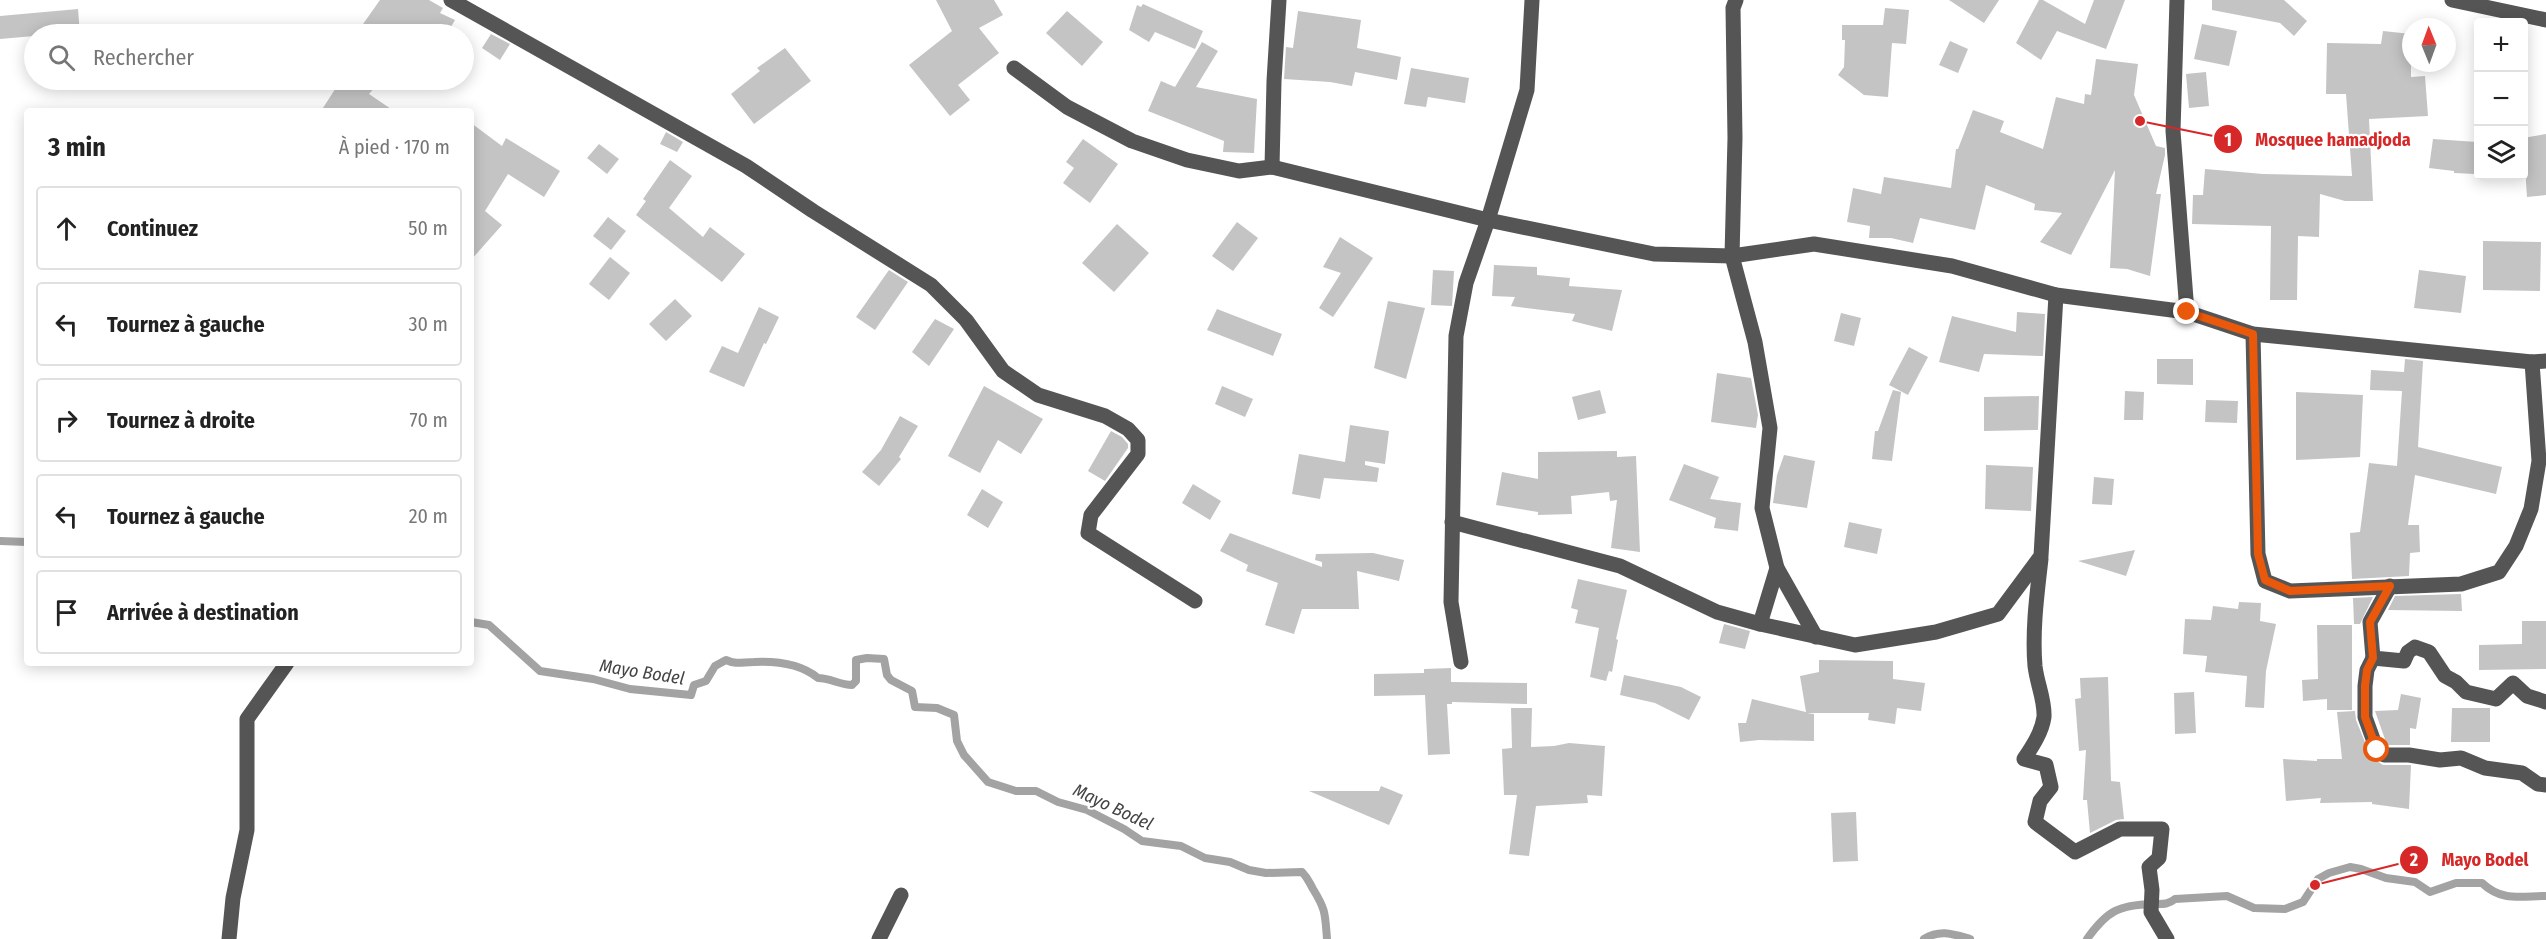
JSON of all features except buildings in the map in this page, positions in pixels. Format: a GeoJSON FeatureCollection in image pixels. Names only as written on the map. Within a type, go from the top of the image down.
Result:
{"type":"FeatureCollection","features":[{"type":"Feature","properties":{"kind":"street"},"geometry":{"type":"LineString","coordinates":[[452,0],[747,166],[813,212],[931,285],[966,320],[1003,371],[1038,394],[1105,416],[1128,429],[1138,440],[1138,454],[1091,515],[1088,533],[1196,601]]}},
{"type":"Feature","properties":{"kind":"street"},"geometry":{"type":"LineString","coordinates":[[1272,167],[1279,0]]}},
{"type":"Feature","properties":{"kind":"street"},"geometry":{"type":"LineString","coordinates":[[1461,662],[1451,603],[1456,336],[1466,283],[1488,220],[1527,90],[1532,0]]}},
{"type":"Feature","properties":{"kind":"street"},"geometry":{"type":"LineString","coordinates":[[1736,0],[1733,8],[1735,138],[1732,256],[1755,342],[1770,428],[1762,508],[1777,568],[1816,637]]}},
{"type":"Feature","properties":{"kind":"street"},"geometry":{"type":"LineString","coordinates":[[2177,0],[2173,131],[2187,312]]}},
{"type":"Feature","properties":{"kind":"street"},"geometry":{"type":"LineString","coordinates":[[2452,0],[2546,20]]}},
{"type":"Feature","properties":{"kind":"street"},"geometry":{"type":"LineString","coordinates":[[1014,68],[1067,107],[1132,141],[1187,160],[1239,171],[1272,167],[1488,220],[1654,254],[1732,256],[1814,244],[1952,266],[2056,295],[2187,312],[2253,334],[2539,362],[2539,461],[2531,509],[2516,546],[2499,572],[2461,584],[2290,591],[2265,580],[2258,554],[2253,334]]}},
{"type":"Feature","properties":{"kind":"street"},"geometry":{"type":"LineString","coordinates":[[2056,295],[2041,556],[2035,608],[2036,668],[2044,720],[2034,745],[2024,759],[2046,765],[2051,787],[2040,801],[2035,822],[2075,852],[2120,829],[2162,829],[2159,858],[2149,867],[2152,890],[2151,912],[2167,939]]}},
{"type":"Feature","properties":{"kind":"street"},"geometry":{"type":"LineString","coordinates":[[1452,522],[1620,566],[1717,612],[1855,645],[1936,632],[1998,614],[2041,556]]}},
{"type":"Feature","properties":{"kind":"street"},"geometry":{"type":"LineString","coordinates":[[1760,624],[1777,568]]}},
{"type":"Feature","properties":{"kind":"street"},"geometry":{"type":"LineString","coordinates":[[2390,586],[2370,622],[2373,658],[2367,670],[2365,717],[2377,750],[2384,755],[2409,755],[2440,760],[2461,758],[2485,768],[2522,773],[2538,784],[2546,785]]}},
{"type":"Feature","properties":{"kind":"street"},"geometry":{"type":"LineString","coordinates":[[2373,658],[2404,661],[2408,652],[2415,647],[2428,652],[2445,676],[2456,682],[2466,692],[2496,699],[2513,683],[2527,696],[2546,702]]}},
{"type":"Feature","properties":{"kind":"street"},"geometry":{"type":"LineString","coordinates":[[229,939],[233,898],[247,831],[248,719],[285,666]]}},
{"type":"Feature","properties":{"kind":"street"},"geometry":{"type":"LineString","coordinates":[[879,939],[901,895]]}},
{"type":"Feature","properties":{"kind":"waterway","name":"Mayo Bodel"},"geometry":{"type":"LineString","coordinates":[[0,541],[24,542]]}},
{"type":"Feature","properties":{"kind":"waterway","name":"Mayo Bodel"},"geometry":{"type":"LineString","coordinates":[[474,622],[489,625],[540,671],[593,679],[630,689],[691,695],[694,685],[706,681],[715,666],[726,660],[737,663],[788,664],[804,669],[818,678],[852,685],[856,681],[856,660],[884,659],[887,675],[891,680],[912,691],[915,707],[937,708],[954,715],[957,741],[964,755],[988,782],[1016,791],[1036,791],[1058,802],[1087,810],[1142,841],[1181,846],[1205,858],[1230,862],[1249,870],[1266,873],[1302,872],[1323,907],[1327,939]]}},
{"type":"Feature","properties":{"kind":"waterway","name":"Mayo Bodel"},"geometry":{"type":"LineString","coordinates":[[2087,939],[2114,911],[2131,906],[2165,904],[2175,899],[2227,896],[2254,908],[2285,909],[2303,902],[2318,879],[2350,867],[2386,878],[2415,882],[2430,892],[2456,883],[2482,883],[2497,893],[2512,897],[2546,896]]}},
{"type":"Feature","properties":{"kind":"waterway","name":"Mayo Bodel"},"geometry":{"type":"LineString","coordinates":[[1924,939],[1941,933],[1970,939]]}},
{"type":"Feature","properties":{"kind":"place","name":"Mosquee hamadjoda"},"geometry":{"type":"Point","coordinates":[2140,121]}},
{"type":"Feature","properties":{"kind":"place","name":"Mayo Bodel"},"geometry":{"type":"Point","coordinates":[2315,885]}},
{"type":"Feature","properties":{"kind":"route"},"geometry":{"type":"LineString","coordinates":[[2187,312],[2253,334],[2258,554],[2265,580],[2290,591],[2390,586],[2370,622],[2373,658],[2367,670],[2365,717],[2377,750]]}}]}
